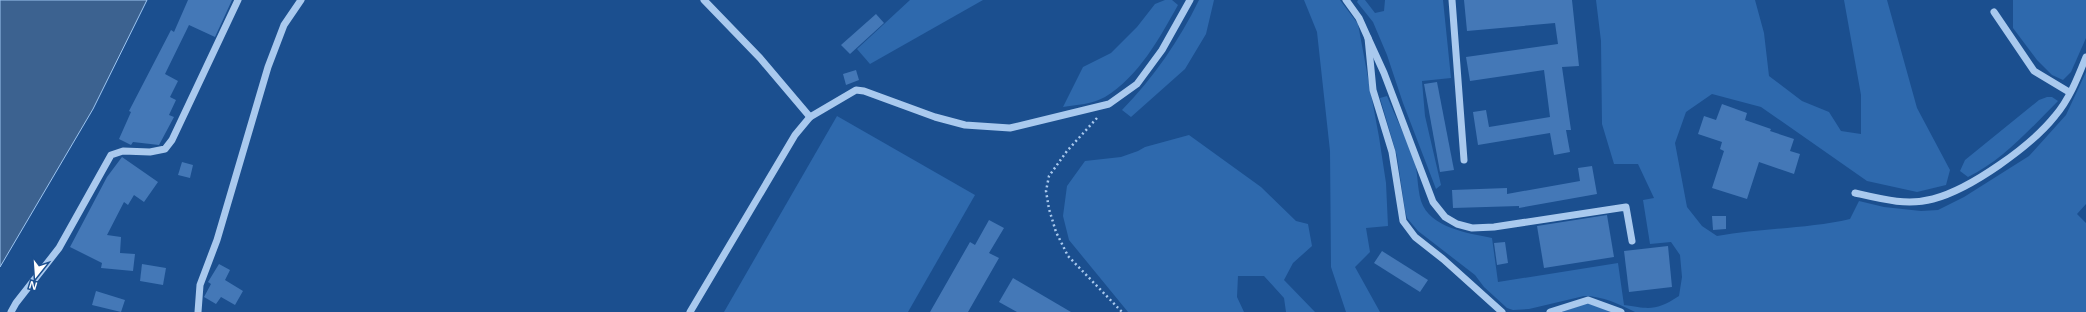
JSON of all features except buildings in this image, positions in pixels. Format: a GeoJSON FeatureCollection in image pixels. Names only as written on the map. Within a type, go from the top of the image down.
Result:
{"type":"FeatureCollection","features":[{"type":"Feature","properties":{"kind":"street"},"geometry":{"type":"LineString","coordinates":[[12,312],[16,303],[59,248],[111,155],[123,151],[150,152],[165,149],[172,140],[238,0]]}},
{"type":"Feature","properties":{"kind":"street"},"geometry":{"type":"LineString","coordinates":[[198,312],[200,285],[219,232],[268,67],[284,25],[301,0]]}},
{"type":"Feature","properties":{"kind":"street"},"geometry":{"type":"LineString","coordinates":[[704,0],[760,58],[810,117]]}},
{"type":"Feature","properties":{"kind":"street"},"geometry":{"type":"LineString","coordinates":[[690,312],[795,135],[810,117],[856,90],[864,91],[935,117],[965,125],[1010,128],[1109,104],[1137,84],[1162,50],[1190,0]]}},
{"type":"Feature","properties":{"kind":"street"},"geometry":{"type":"LineString","coordinates":[[1346,0],[1359,18],[1384,72],[1433,202],[1445,217],[1457,224],[1472,228],[1494,227],[1626,207],[1632,241]]}},
{"type":"Feature","properties":{"kind":"street"},"geometry":{"type":"LineString","coordinates":[[1452,0],[1464,160]]}},
{"type":"Feature","properties":{"kind":"street"},"geometry":{"type":"LineString","coordinates":[[1994,12],[2034,71],[2069,92]]}},
{"type":"Feature","properties":{"kind":"street"},"geometry":{"type":"LineString","coordinates":[[1368,38],[1373,90],[1392,152],[1403,221],[1415,237],[1443,259],[1502,312]]}},
{"type":"Feature","properties":{"kind":"street"},"geometry":{"type":"LineString","coordinates":[[1856,193],[1888,201],[1908,202],[1933,199],[1957,190],[1985,173],[2029,142],[2055,116],[2069,92],[2086,57]]}},
{"type":"Feature","properties":{"kind":"street"},"geometry":{"type":"LineString","coordinates":[[1550,312],[1588,300],[1621,312]]}},
{"type":"Feature","properties":{"kind":"path"},"geometry":{"type":"LineString","coordinates":[[1109,104],[1067,151],[1049,176],[1046,190],[1049,209],[1056,232],[1068,256],[1122,312]]}},
{"type":"Feature","properties":{"kind":"shaded area"},"geometry":{"type":"Polygon","coordinates":[[[0,0],[147,0],[93,109],[0,267],[0,0]]]}},
{"type":"Feature","properties":{"kind":"shaded area"},"geometry":{"type":"Polygon","coordinates":[[[910,0],[983,0],[870,64],[857,49],[910,0]]]}},
{"type":"Feature","properties":{"kind":"shaded area"},"geometry":{"type":"Polygon","coordinates":[[[1165,0],[1172,0],[1178,5],[1156,44],[1128,79],[1105,97],[1084,104],[1063,107],[1083,67],[1111,53],[1137,27],[1155,4],[1165,0]]]}},
{"type":"Feature","properties":{"kind":"shaded area"},"geometry":{"type":"Polygon","coordinates":[[[1199,0],[1214,0],[1206,34],[1185,69],[1131,117],[1122,110],[1145,85],[1165,58],[1183,30],[1199,0]]]}},
{"type":"Feature","properties":{"kind":"shaded area"},"geometry":{"type":"Polygon","coordinates":[[[1304,0],[1340,0],[1358,24],[1386,183],[1388,226],[1366,228],[1370,252],[1355,267],[1380,312],[1346,312],[1331,267],[1330,151],[1317,32],[1304,0]]]}},
{"type":"Feature","properties":{"kind":"shaded area"},"geometry":{"type":"Polygon","coordinates":[[[1358,0],[1365,0],[1375,13],[1384,11],[1385,0],[1443,0],[1451,78],[1422,81],[1425,116],[1441,185],[1436,189],[1403,103],[1387,55],[1373,22],[1357,2],[1358,0]]]}},
{"type":"Feature","properties":{"kind":"shaded area"},"geometry":{"type":"Polygon","coordinates":[[[1596,0],[1755,0],[1764,33],[1769,76],[1802,101],[1829,112],[1841,131],[1861,134],[1861,95],[1844,0],[1887,0],[1917,108],[1950,170],[1946,185],[1917,192],[1867,181],[1761,107],[1712,94],[1686,112],[1675,143],[1687,207],[1702,226],[1717,236],[1750,231],[1817,225],[1850,219],[1859,201],[1884,207],[1921,211],[1938,210],[1964,197],[2029,156],[2066,115],[2086,72],[2086,204],[2077,214],[2086,223],[2086,312],[1635,312],[1617,303],[1591,296],[1584,296],[1529,309],[1513,310],[1507,308],[1484,287],[1475,275],[1418,231],[1407,218],[1397,156],[1380,98],[1387,96],[1411,150],[1415,163],[1421,201],[1426,210],[1441,223],[1451,228],[1492,238],[1498,282],[1618,263],[1624,305],[1653,308],[1671,301],[1679,296],[1682,277],[1680,255],[1671,242],[1650,244],[1643,200],[1654,198],[1638,164],[1614,164],[1602,124],[1601,41],[1596,0]]]}},
{"type":"Feature","properties":{"kind":"shaded area"},"geometry":{"type":"Polygon","coordinates":[[[2013,0],[2086,0],[2086,38],[2071,72],[2063,80],[2052,75],[2037,60],[2013,28],[2013,0]]]}},
{"type":"Feature","properties":{"kind":"shaded area"},"geometry":{"type":"Polygon","coordinates":[[[2052,97],[2058,101],[2016,143],[1993,162],[1968,177],[1960,171],[1965,160],[2039,100],[2052,97]]]}},
{"type":"Feature","properties":{"kind":"shaded area"},"geometry":{"type":"Polygon","coordinates":[[[837,116],[975,195],[908,312],[724,312],[837,116]]]}},
{"type":"Feature","properties":{"kind":"shaded area"},"geometry":{"type":"Polygon","coordinates":[[[1189,135],[1261,187],[1296,221],[1308,224],[1312,246],[1293,263],[1284,280],[1315,312],[1286,312],[1284,298],[1264,276],[1238,276],[1237,297],[1244,312],[1128,312],[1069,240],[1063,216],[1067,186],[1085,161],[1121,157],[1145,147],[1189,135]]]}},
{"type":"Feature","properties":{"kind":"shaded area"},"geometry":{"type":"Polygon","coordinates":[[[1587,303],[1612,312],[1562,312],[1587,303]]]}}]}
